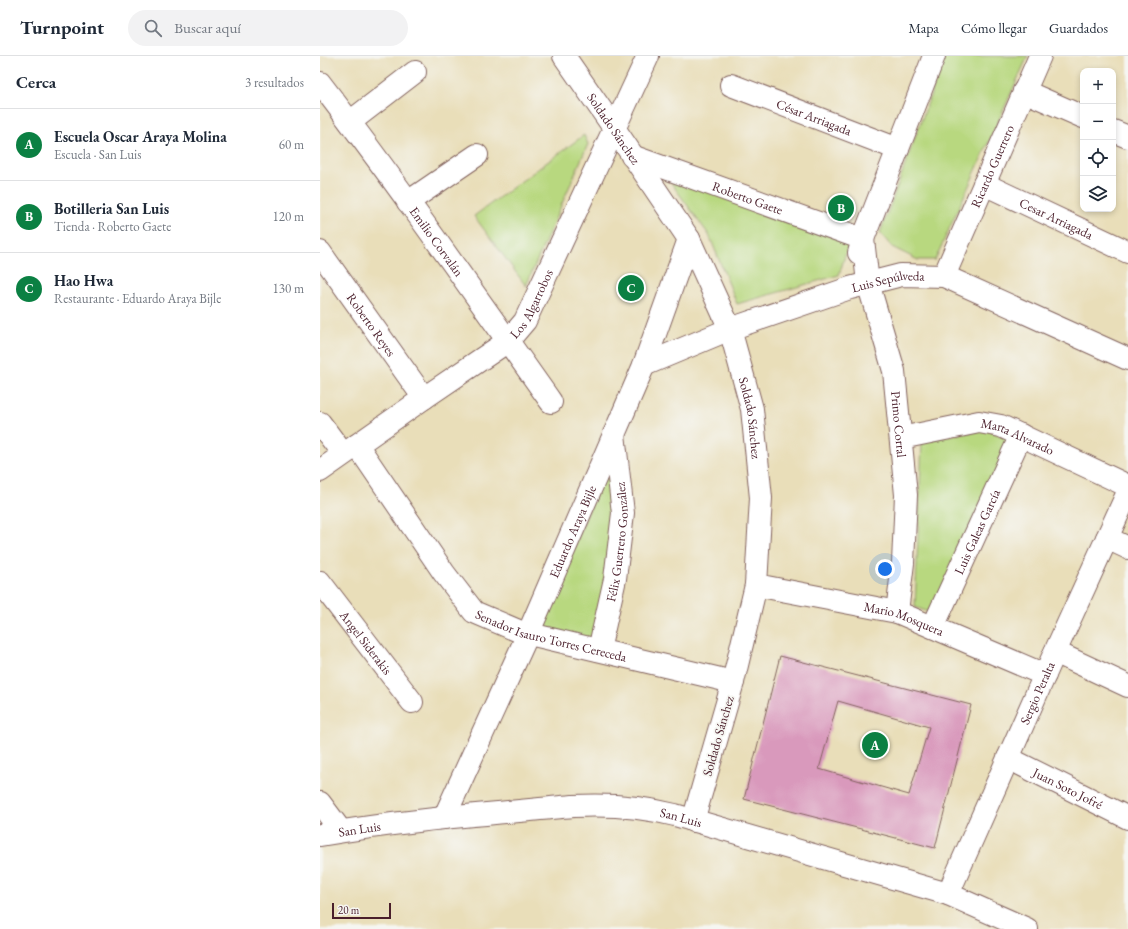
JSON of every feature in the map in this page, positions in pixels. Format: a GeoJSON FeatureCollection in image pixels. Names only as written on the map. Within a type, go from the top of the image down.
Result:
{"type":"FeatureCollection","features":[{"type":"Feature","properties":{"kind":"street","name":"Soldado Sánchez"},"geometry":{"type":"LineString","coordinates":[[564,56],[689,239],[730,329],[752,409],[761,498],[756,585],[733,682],[693,821]]}},
{"type":"Feature","properties":{"kind":"street","name":"Los Algarrobos"},"geometry":{"type":"LineString","coordinates":[[320,471],[508,341],[525,321],[648,56]]}},
{"type":"Feature","properties":{"kind":"street","name":"Ricardo Guerrero"},"geometry":{"type":"LineString","coordinates":[[944,276],[1040,56]]}},
{"type":"Feature","properties":{"kind":"street"},"geometry":{"type":"LineString","coordinates":[[859,286],[863,239],[931,57]]}},
{"type":"Feature","properties":{"kind":"street"},"geometry":{"type":"LineString","coordinates":[[350,122],[415,72]]}},
{"type":"Feature","properties":{"kind":"street","name":"Emilio Corvalán"},"geometry":{"type":"LineString","coordinates":[[320,83],[408,202],[551,402]]}},
{"type":"Feature","properties":{"kind":"street","name":"César Arriagada"},"geometry":{"type":"LineString","coordinates":[[731,85],[898,148]]}},
{"type":"Feature","properties":{"kind":"street"},"geometry":{"type":"LineString","coordinates":[[1024,91],[1080,116]]}},
{"type":"Feature","properties":{"kind":"street"},"geometry":{"type":"LineString","coordinates":[[1116,132],[1128,137]]}},
{"type":"Feature","properties":{"kind":"street"},"geometry":{"type":"LineString","coordinates":[[408,202],[477,155]]}},
{"type":"Feature","properties":{"kind":"street","name":"Roberto Gaete"},"geometry":{"type":"LineString","coordinates":[[632,156],[863,239]]}},
{"type":"Feature","properties":{"kind":"street","name":"Cesar Arriagada"},"geometry":{"type":"LineString","coordinates":[[984,184],[1128,252]]}},
{"type":"Feature","properties":{"kind":"street","name":"Eduardo Araya Bijle"},"geometry":{"type":"LineString","coordinates":[[444,818],[528,634],[644,365],[689,239]]}},
{"type":"Feature","properties":{"kind":"street","name":"Roberto Reyes"},"geometry":{"type":"LineString","coordinates":[[320,252],[424,398]]}},
{"type":"Feature","properties":{"kind":"street","name":"Luis Sepúlveda"},"geometry":{"type":"LineString","coordinates":[[644,365],[730,329],[859,286],[901,275],[944,276],[1128,359]]}},
{"type":"Feature","properties":{"kind":"street","name":"Primo Corral"},"geometry":{"type":"LineString","coordinates":[[859,286],[894,371],[906,496],[903,563],[897,612]]}},
{"type":"Feature","properties":{"kind":"street","name":"Marta Alvarado"},"geometry":{"type":"LineString","coordinates":[[901,438],[978,422],[1002,426],[1128,486]]}},
{"type":"Feature","properties":{"kind":"street","name":"Senador Isauro Torres Cereceda"},"geometry":{"type":"LineString","coordinates":[[320,423],[350,450],[474,612],[520,632],[733,682]]}},
{"type":"Feature","properties":{"kind":"street","name":"Félix Guerrero González"},"geometry":{"type":"LineString","coordinates":[[598,650],[615,579],[623,513],[614,433]]}},
{"type":"Feature","properties":{"kind":"street","name":"Luis Galeas García"},"geometry":{"type":"LineString","coordinates":[[933,627],[1021,435]]}},
{"type":"Feature","properties":{"kind":"street","name":"Sergio Peralta"},"geometry":{"type":"LineString","coordinates":[[948,894],[1055,652],[1128,492]]}},
{"type":"Feature","properties":{"kind":"street"},"geometry":{"type":"LineString","coordinates":[[1107,538],[1128,548]]}},
{"type":"Feature","properties":{"kind":"street","name":"Angel Siderakis"},"geometry":{"type":"LineString","coordinates":[[320,582],[412,702]]}},
{"type":"Feature","properties":{"kind":"street","name":"Mario Mosquera"},"geometry":{"type":"LineString","coordinates":[[756,585],[897,612],[1045,675]]}},
{"type":"Feature","properties":{"kind":"street"},"geometry":{"type":"LineString","coordinates":[[1055,652],[1128,686]]}},
{"type":"Feature","properties":{"kind":"street","name":"Juan Soto Jofré"},"geometry":{"type":"LineString","coordinates":[[1008,758],[1128,818]]}},
{"type":"Feature","properties":{"kind":"street"},"geometry":{"type":"LineString","coordinates":[[320,803],[341,831]]}},
{"type":"Feature","properties":{"kind":"street","name":"San Luis"},"geometry":{"type":"LineString","coordinates":[[320,835],[444,818],[594,805],[636,807],[674,815],[948,894],[1027,929]]}},
{"type":"Feature","properties":{"kind":"green space"},"geometry":{"type":"Polygon","coordinates":[[[945,56],[1028,56],[935,260],[918,260],[892,247],[880,233],[945,56]]]}},
{"type":"Feature","properties":{"kind":"green space"},"geometry":{"type":"Polygon","coordinates":[[[584,135],[588,144],[526,286],[474,216],[584,135]]]}},
{"type":"Feature","properties":{"kind":"green space"},"geometry":{"type":"Polygon","coordinates":[[[664,173],[849,243],[839,275],[737,304],[709,235],[664,173]]]}},
{"type":"Feature","properties":{"kind":"green space"},"geometry":{"type":"Polygon","coordinates":[[[987,429],[1011,441],[931,613],[915,607],[922,441],[987,429]]]}},
{"type":"Feature","properties":{"kind":"green space"},"geometry":{"type":"Polygon","coordinates":[[[610,458],[612,526],[603,601],[595,641],[542,626],[610,458]]]}},
{"type":"Feature","properties":{"kind":"building"},"geometry":{"type":"Polygon","coordinates":[[[780,656],[971,705],[935,848],[744,799],[780,656]],[[838,701],[819,769],[909,795],[929,727],[838,701]]]}},
{"type":"Feature","properties":{"kind":"place","name":"Botilleria San Luis"},"geometry":{"type":"Point","coordinates":[841,208]}},
{"type":"Feature","properties":{"kind":"place","name":"Hao Hwa"},"geometry":{"type":"Point","coordinates":[631,288]}},
{"type":"Feature","properties":{"kind":"place","name":"Escuela Oscar Araya Molina"},"geometry":{"type":"Point","coordinates":[875,745]}}]}
